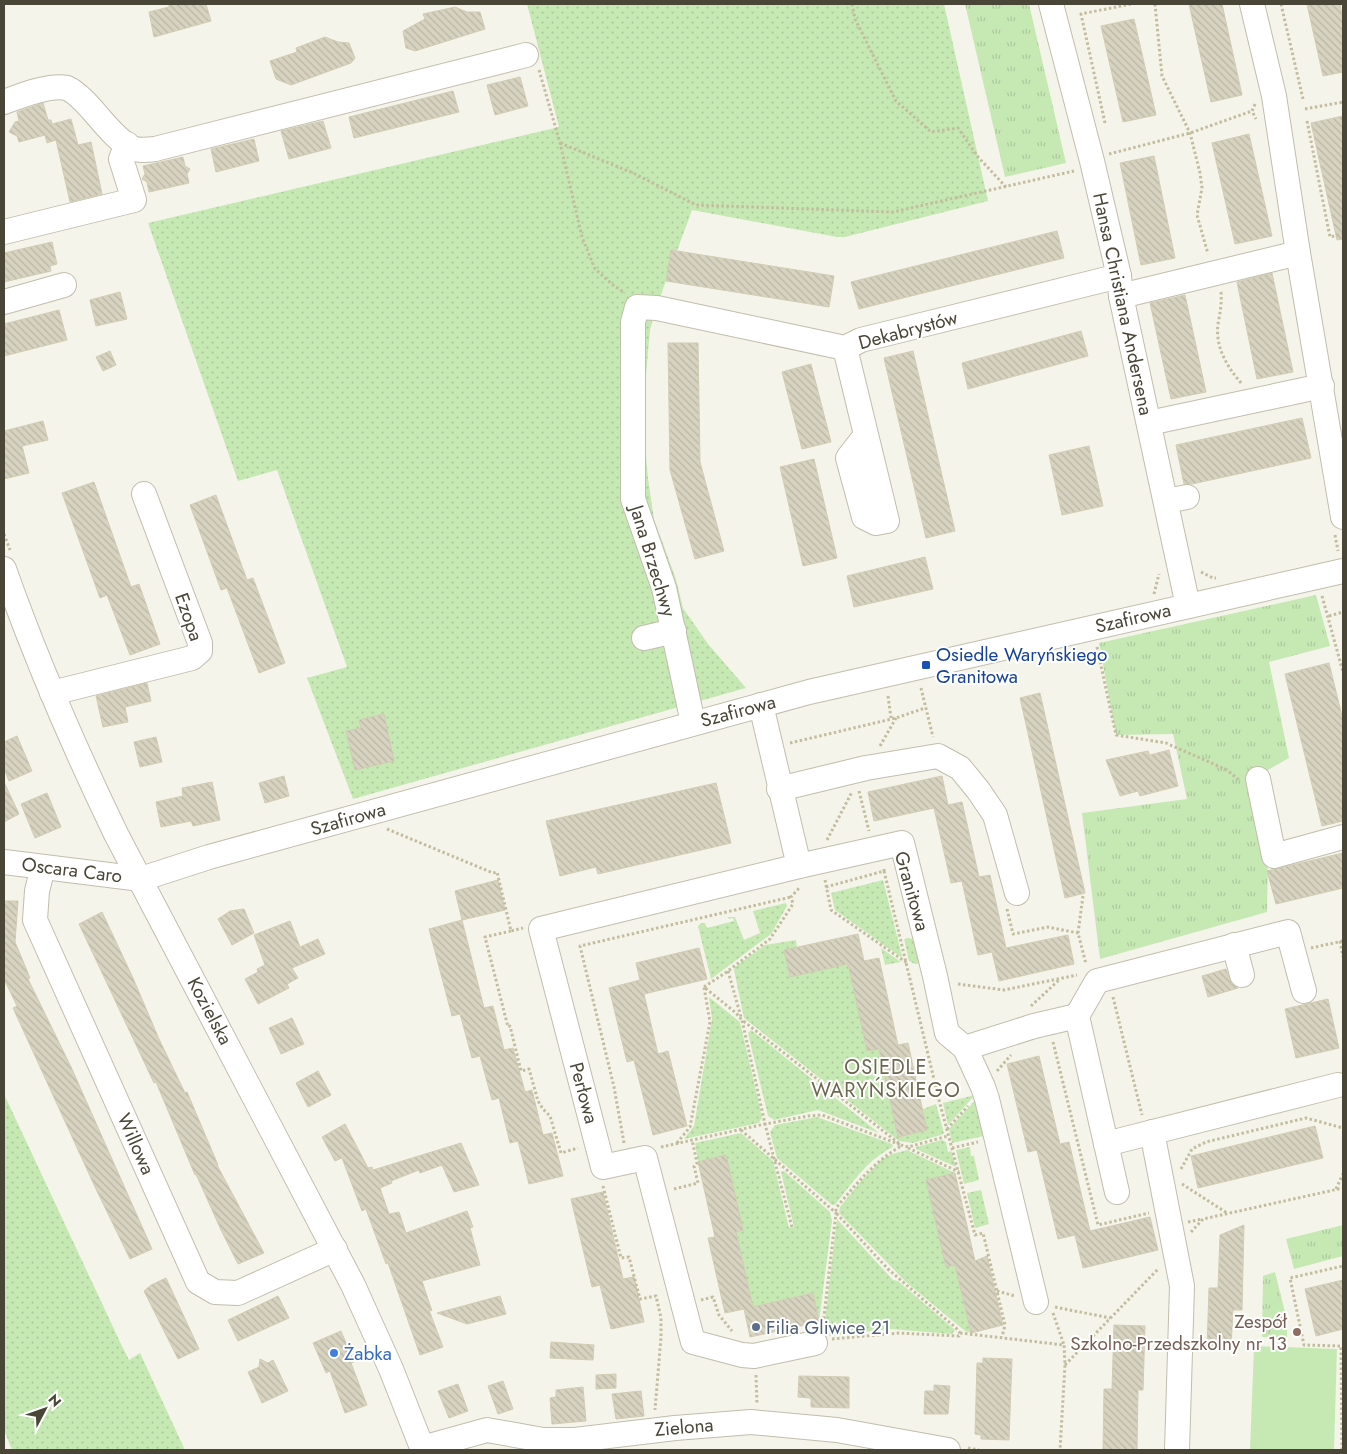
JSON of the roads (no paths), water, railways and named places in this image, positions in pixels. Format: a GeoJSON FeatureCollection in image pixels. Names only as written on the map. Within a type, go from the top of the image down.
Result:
{"type":"FeatureCollection","features":[{"type":"Feature","properties":{"kind":"street","name":"Hansa Christiana Andersena"},"geometry":{"type":"LineString","coordinates":[[1052,4],[1092,161],[1149,423],[1176,499],[1188,606]]}},
{"type":"Feature","properties":{"kind":"street"},"geometry":{"type":"LineString","coordinates":[[1252,4],[1274,96],[1298,253],[1322,386],[1328,465],[1343,517]]}},
{"type":"Feature","properties":{"kind":"street"},"geometry":{"type":"LineString","coordinates":[[4,102],[32,92],[67,88],[76,93],[120,139],[132,148],[142,150],[154,149],[526,55]]}},
{"type":"Feature","properties":{"kind":"street"},"geometry":{"type":"LineString","coordinates":[[4,232],[134,200],[121,159],[128,144]]}},
{"type":"Feature","properties":{"kind":"street","name":"Dekabrystów"},"geometry":{"type":"LineString","coordinates":[[637,307],[657,308],[845,348],[861,340],[1120,286],[1298,253]]}},
{"type":"Feature","properties":{"kind":"street"},"geometry":{"type":"LineString","coordinates":[[4,302],[64,285]]}},
{"type":"Feature","properties":{"kind":"street","name":"Jana Brzechwy"},"geometry":{"type":"LineString","coordinates":[[637,307],[633,322],[632,349],[633,499],[664,588],[693,723]]}},
{"type":"Feature","properties":{"kind":"street"},"geometry":{"type":"LineString","coordinates":[[845,348],[866,435]]}},
{"type":"Feature","properties":{"kind":"street"},"geometry":{"type":"LineString","coordinates":[[1149,423],[1322,386]]}},
{"type":"Feature","properties":{"kind":"street","name":"Ezopa"},"geometry":{"type":"LineString","coordinates":[[52,693],[192,658],[200,650],[200,643],[144,494]]}},
{"type":"Feature","properties":{"kind":"street","name":"Szafirowa"},"geometry":{"type":"LineString","coordinates":[[141,879],[209,857],[809,692],[1188,606],[1336,562]]}},
{"type":"Feature","properties":{"kind":"street","name":"Kozielska"},"geometry":{"type":"LineString","coordinates":[[4,568],[52,693],[87,773],[116,834],[335,1250],[387,1360],[422,1449]]}},
{"type":"Feature","properties":{"kind":"street"},"geometry":{"type":"LineString","coordinates":[[644,638],[674,631]]}},
{"type":"Feature","properties":{"kind":"street"},"geometry":{"type":"LineString","coordinates":[[761,705],[779,789],[802,874]]}},
{"type":"Feature","properties":{"kind":"street"},"geometry":{"type":"LineString","coordinates":[[779,789],[866,768],[938,756],[960,768],[995,815],[1017,893]]}},
{"type":"Feature","properties":{"kind":"street"},"geometry":{"type":"LineString","coordinates":[[1250,781],[1274,856],[1343,837]]}},
{"type":"Feature","properties":{"kind":"street","name":"Granitowa"},"geometry":{"type":"LineString","coordinates":[[802,874],[902,843],[947,1033],[965,1048],[987,1099],[1034,1302]]}},
{"type":"Feature","properties":{"kind":"street","name":"Oscara Caro"},"geometry":{"type":"LineString","coordinates":[[4,862],[141,879]]}},
{"type":"Feature","properties":{"kind":"street","name":"Willowa"},"geometry":{"type":"LineString","coordinates":[[43,867],[37,892],[35,920],[198,1282],[215,1292],[238,1293],[335,1250]]}},
{"type":"Feature","properties":{"kind":"street","name":"Perłowa"},"geometry":{"type":"LineString","coordinates":[[802,874],[541,929],[603,1167],[645,1158],[693,1342],[742,1355],[754,1356],[822,1338]]}},
{"type":"Feature","properties":{"kind":"street"},"geometry":{"type":"LineString","coordinates":[[1117,1192],[1077,1016],[1097,981],[1288,932],[1304,991]]}},
{"type":"Feature","properties":{"kind":"street"},"geometry":{"type":"LineString","coordinates":[[1234,945],[1242,975]]}},
{"type":"Feature","properties":{"kind":"street"},"geometry":{"type":"LineString","coordinates":[[965,1048],[1034,1026],[1077,1016]]}},
{"type":"Feature","properties":{"kind":"street"},"geometry":{"type":"LineString","coordinates":[[1106,1144],[1148,1127],[1338,1085]]}},
{"type":"Feature","properties":{"kind":"street"},"geometry":{"type":"LineString","coordinates":[[1148,1127],[1182,1286],[1178,1450]]}},
{"type":"Feature","properties":{"kind":"street","name":"Zielona"},"geometry":{"type":"LineString","coordinates":[[422,1449],[487,1430],[543,1440],[575,1440],[675,1428],[751,1422],[837,1430],[859,1442],[948,1450]]}},
{"type":"Feature","properties":{"kind":"place","name":"Osiedle Waryńskiego Granitowa"},"geometry":{"type":"Point","coordinates":[926,665]}},
{"type":"Feature","properties":{"kind":"place","name":"Filia Gliwice 21"},"geometry":{"type":"Point","coordinates":[756,1327]}},
{"type":"Feature","properties":{"kind":"place","name":"Zespół Szkolno-Przedszkolny nr 13"},"geometry":{"type":"Point","coordinates":[1297,1332]}},
{"type":"Feature","properties":{"kind":"place","name":"Żabka"},"geometry":{"type":"Point","coordinates":[334,1353]}},
{"type":"Feature","properties":{"kind":"district","name":"OSIEDLE WARYŃSKIEGO"},"geometry":{"type":"Point","coordinates":[886,1078]}}]}
